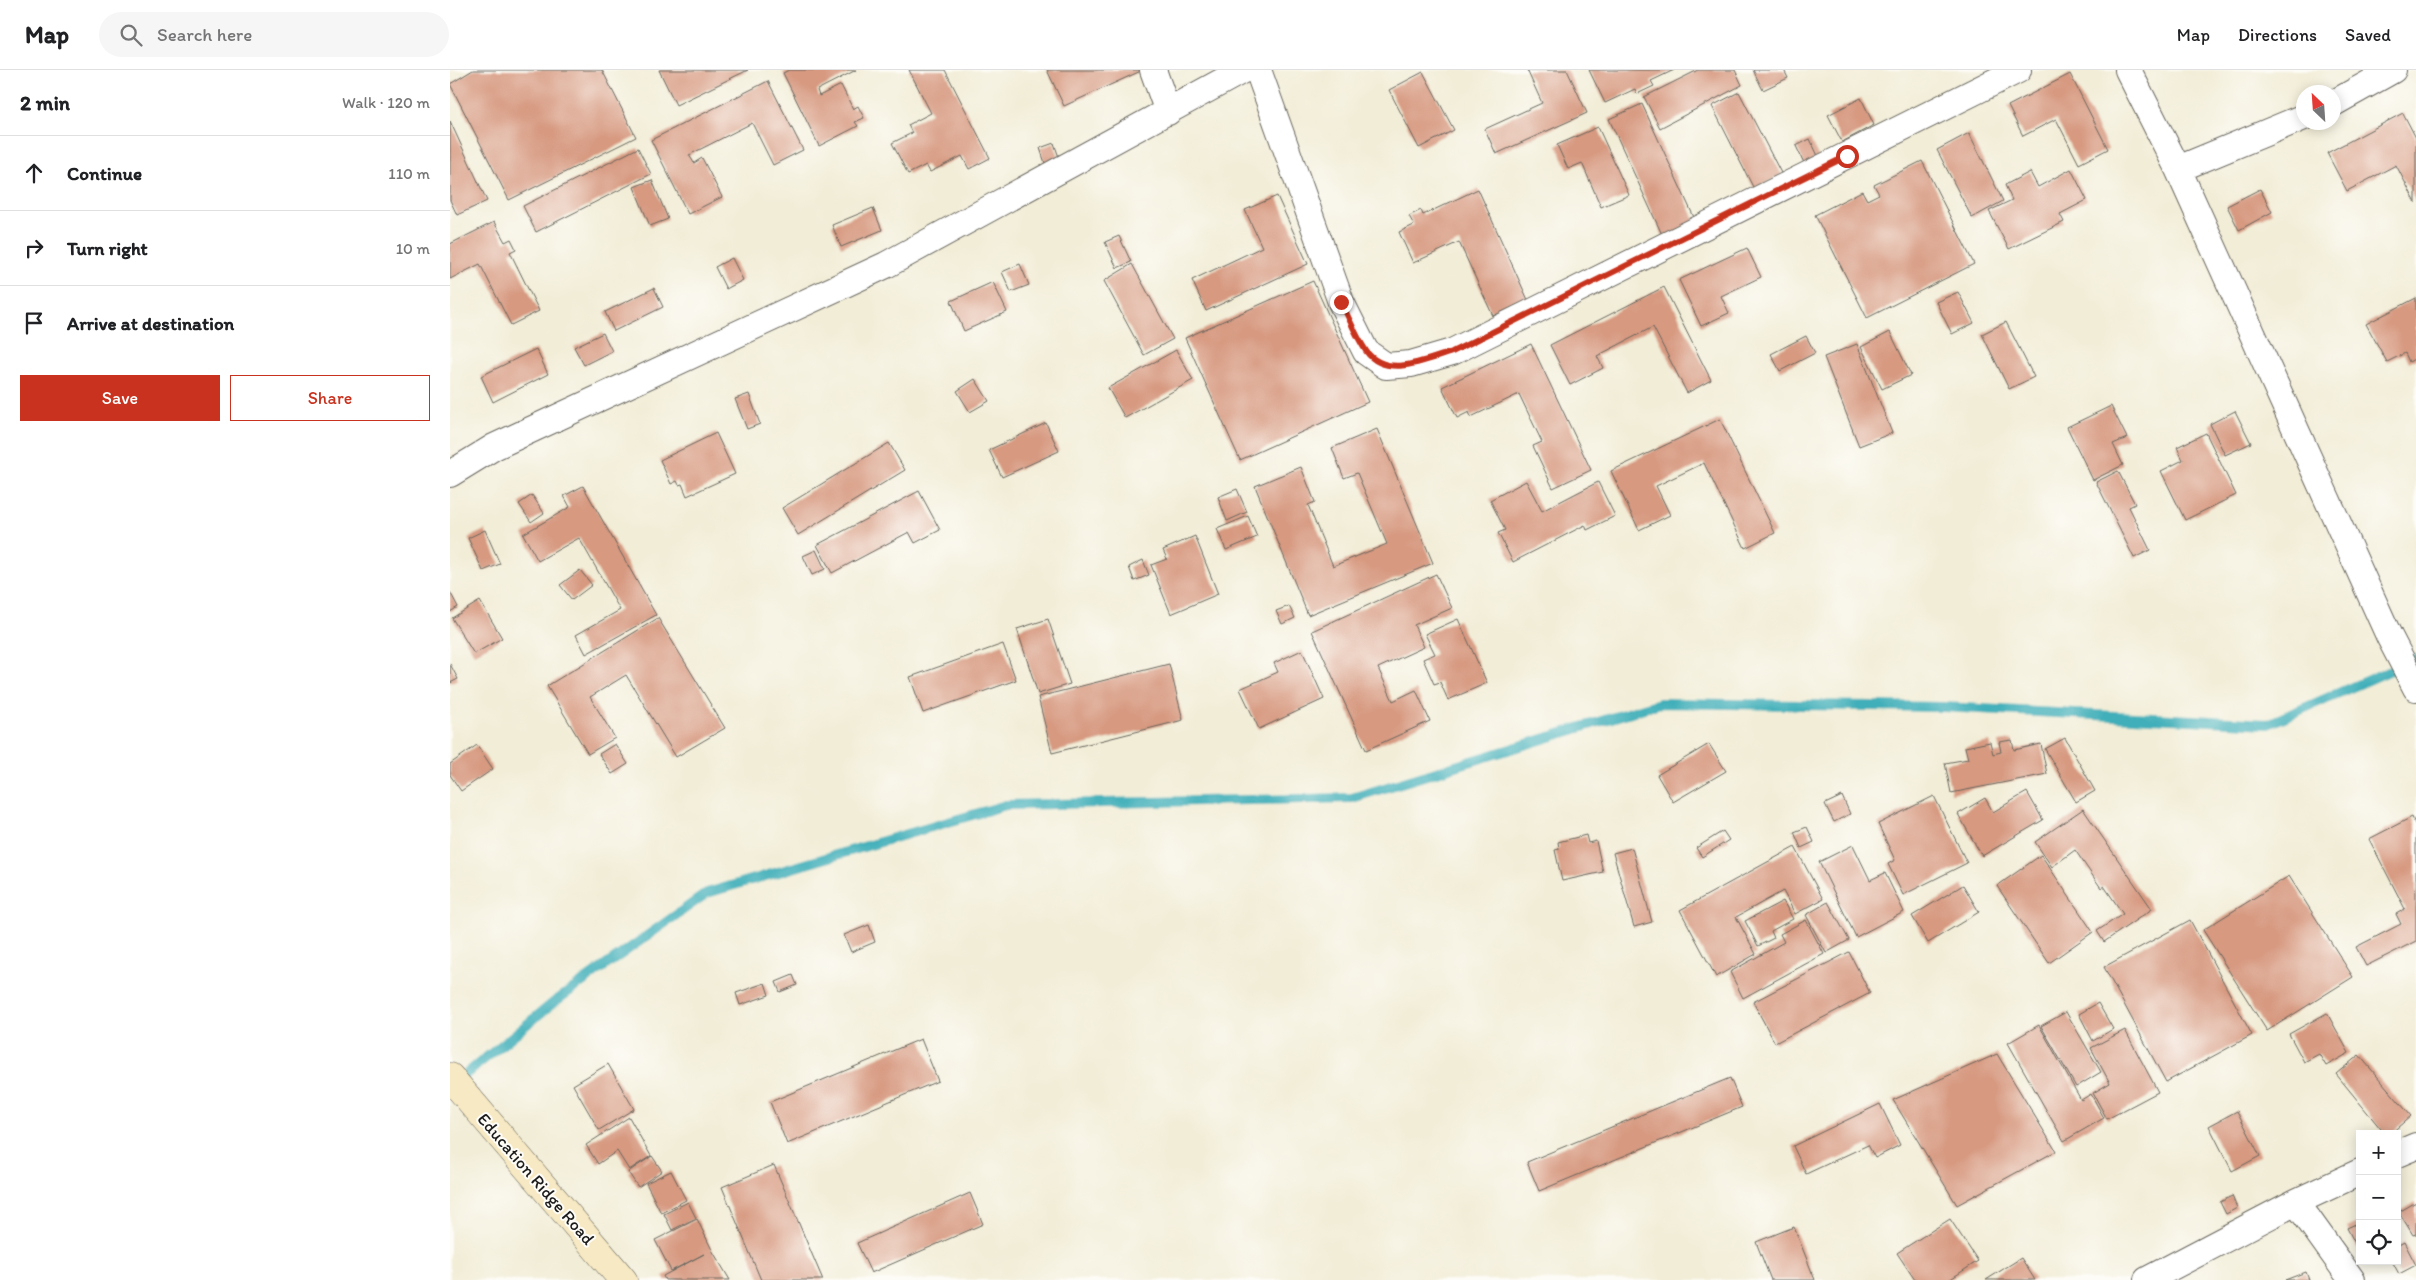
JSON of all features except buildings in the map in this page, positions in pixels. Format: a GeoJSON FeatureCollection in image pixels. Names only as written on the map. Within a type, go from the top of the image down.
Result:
{"type":"FeatureCollection","features":[{"type":"Feature","properties":{"kind":"main road","name":"Education Ridge Road"},"geometry":{"type":"LineString","coordinates":[[450,1076],[623,1280]]}},
{"type":"Feature","properties":{"kind":"street"},"geometry":{"type":"LineString","coordinates":[[1153,70],[1168,112]]}},
{"type":"Feature","properties":{"kind":"street"},"geometry":{"type":"LineString","coordinates":[[450,474],[494,447],[886,265],[1243,70]]}},
{"type":"Feature","properties":{"kind":"street"},"geometry":{"type":"LineString","coordinates":[[1258,70],[1341,302],[1366,352],[1386,366],[1411,364],[1452,352],[2018,70]]}},
{"type":"Feature","properties":{"kind":"street"},"geometry":{"type":"LineString","coordinates":[[2128,70],[2178,169],[2389,636],[2416,688]]}},
{"type":"Feature","properties":{"kind":"street"},"geometry":{"type":"LineString","coordinates":[[2341,99],[2393,70]]}},
{"type":"Feature","properties":{"kind":"street"},"geometry":{"type":"LineString","coordinates":[[2178,169],[2296,120]]}},
{"type":"Feature","properties":{"kind":"street"},"geometry":{"type":"LineString","coordinates":[[2401,1152],[2416,1146]]}},
{"type":"Feature","properties":{"kind":"street"},"geometry":{"type":"LineString","coordinates":[[2147,1280],[2296,1202],[2356,1174]]}},
{"type":"Feature","properties":{"kind":"street"},"geometry":{"type":"LineString","coordinates":[[2296,1202],[2352,1280]]}},
{"type":"Feature","properties":{"kind":"waterway"},"geometry":{"type":"LineString","coordinates":[[455,1083],[553,1003],[707,893],[1006,805],[1352,798],[1660,703],[1943,707],[2268,724],[2416,659]]}},
{"type":"Feature","properties":{"kind":"route"},"geometry":{"type":"LineString","coordinates":[[1341,302],[1366,352],[1386,366],[1411,364],[1452,352],[1847,156]]}}]}
